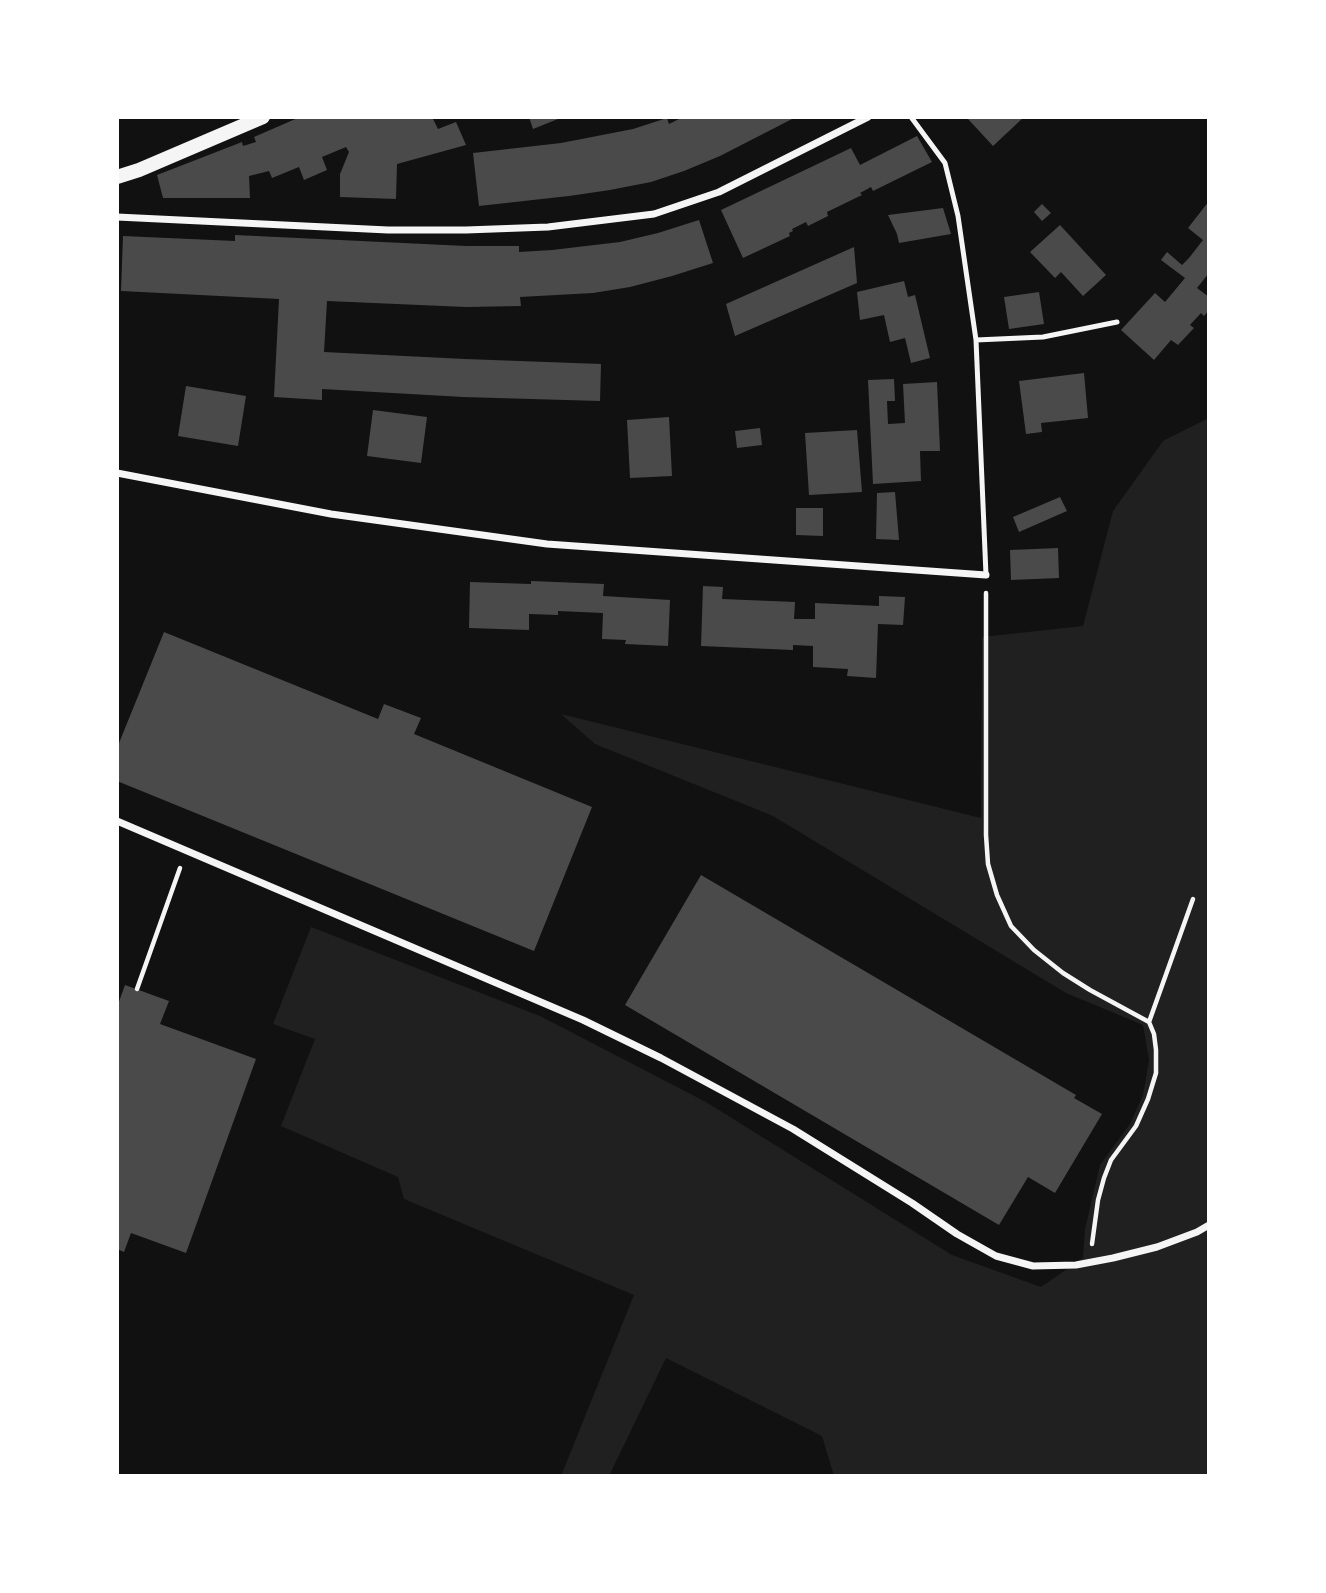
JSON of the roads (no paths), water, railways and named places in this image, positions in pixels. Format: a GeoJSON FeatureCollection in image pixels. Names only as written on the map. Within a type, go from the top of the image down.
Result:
{"type":"FeatureCollection","features":[{"type":"Feature","properties":{"kind":"main road"},"geometry":{"type":"LineString","coordinates":[[117,177],[262,117]]}},
{"type":"Feature","properties":{"kind":"street"},"geometry":{"type":"LineString","coordinates":[[117,217],[388,230],[548,228],[627,218],[654,214],[719,192],[868,117]]}},
{"type":"Feature","properties":{"kind":"street"},"geometry":{"type":"LineString","coordinates":[[117,473],[331,514],[547,544],[986,575]]}},
{"type":"Feature","properties":{"kind":"street"},"geometry":{"type":"LineString","coordinates":[[117,821],[583,1020],[661,1058],[793,1129],[996,1256],[1033,1266],[1076,1265],[1157,1247],[1209,1225]]}},
{"type":"Feature","properties":{"kind":"lane"},"geometry":{"type":"LineString","coordinates":[[923,117],[913,120],[945,163],[958,216],[976,340],[986,575]]}},
{"type":"Feature","properties":{"kind":"lane"},"geometry":{"type":"LineString","coordinates":[[976,340],[1043,337],[1117,322]]}}]}
